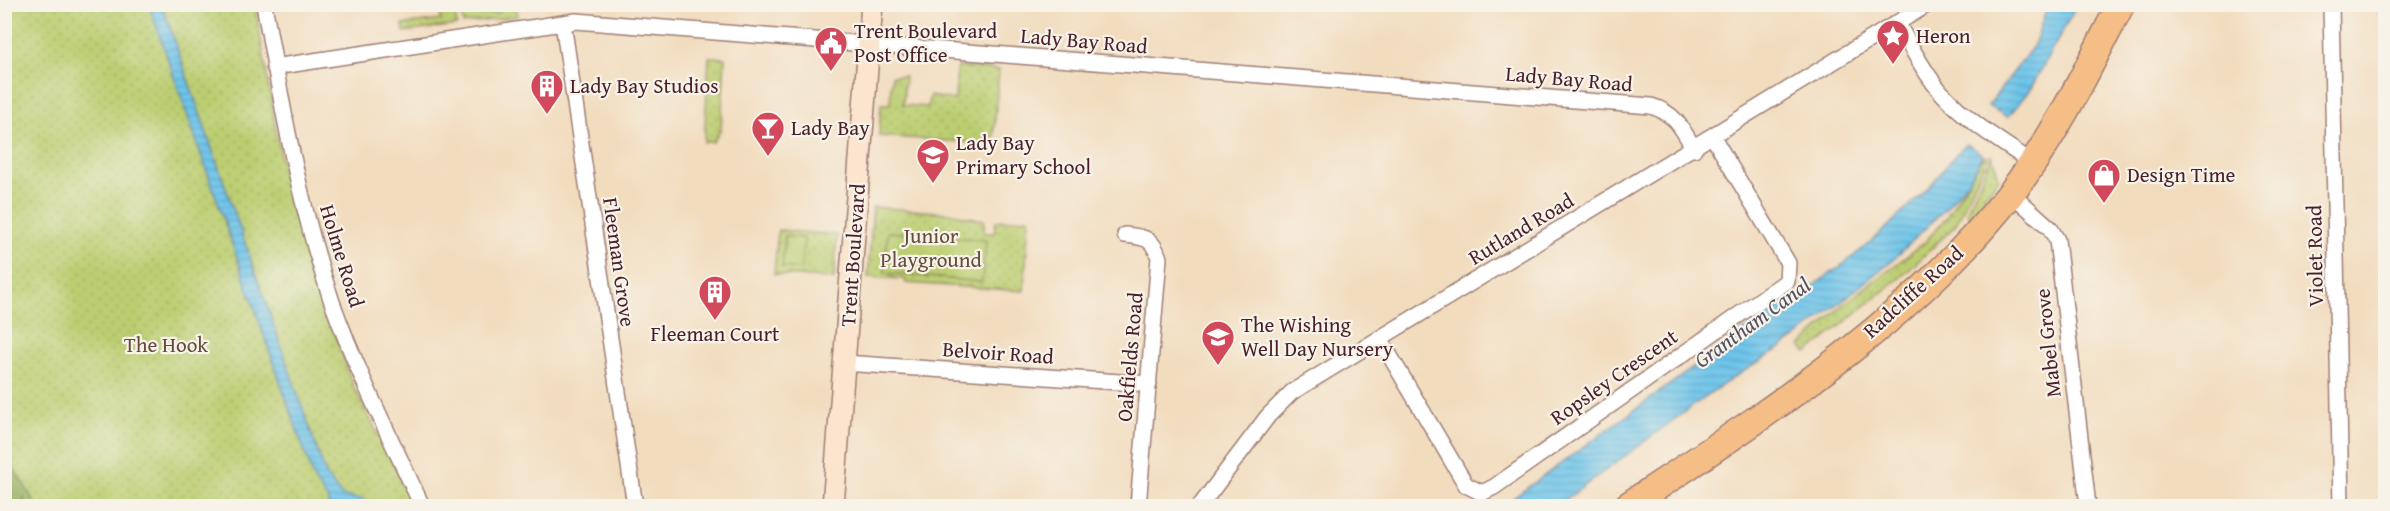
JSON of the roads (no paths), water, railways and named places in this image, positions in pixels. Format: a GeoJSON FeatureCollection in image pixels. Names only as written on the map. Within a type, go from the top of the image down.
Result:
{"type":"FeatureCollection","features":[{"type":"Feature","properties":{"kind":"highway","name":"Radcliffe Road"},"geometry":{"type":"LineString","coordinates":[[1628,507],[1798,389],[1900,308],[1960,250],[2011,193],[2033,163],[2074,94],[2121,4]]}},
{"type":"Feature","properties":{"kind":"street","name":"Holme Road"},"geometry":{"type":"LineString","coordinates":[[264,4],[291,155],[333,304],[363,380],[422,507]]}},
{"type":"Feature","properties":{"kind":"street","name":"Trent Boulevard"},"geometry":{"type":"LineString","coordinates":[[833,507],[872,4]]}},
{"type":"Feature","properties":{"kind":"street","name":"Rutland Road"},"geometry":{"type":"LineString","coordinates":[[1200,507],[1280,402],[1898,25],[1928,4]]}},
{"type":"Feature","properties":{"kind":"street","name":"Violet Road"},"geometry":{"type":"LineString","coordinates":[[2331,4],[2341,507]]}},
{"type":"Feature","properties":{"kind":"street","name":"Lady Bay Road"},"geometry":{"type":"LineString","coordinates":[[274,68],[563,23],[598,23],[1651,106],[1665,110],[1674,117],[1694,148]]}},
{"type":"Feature","properties":{"kind":"street","name":"Fleeman Grove"},"geometry":{"type":"LineString","coordinates":[[563,23],[634,507]]}},
{"type":"Feature","properties":{"kind":"street"},"geometry":{"type":"LineString","coordinates":[[1898,25],[1923,68],[1940,91],[1971,121],[2033,163]]}},
{"type":"Feature","properties":{"kind":"street","name":"Ropsley Crescent"},"geometry":{"type":"LineString","coordinates":[[1380,339],[1469,488],[1482,493],[1494,487],[1787,281],[1788,263],[1713,137]]}},
{"type":"Feature","properties":{"kind":"street","name":"Mabel Grove"},"geometry":{"type":"LineString","coordinates":[[2011,193],[2050,228],[2057,240],[2088,507]]}},
{"type":"Feature","properties":{"kind":"street","name":"Oakfields Road"},"geometry":{"type":"LineString","coordinates":[[1125,235],[1146,237],[1155,245],[1160,258],[1138,507]]}},
{"type":"Feature","properties":{"kind":"street","name":"Belvoir Road"},"geometry":{"type":"LineString","coordinates":[[844,363],[1149,384]]}},
{"type":"Feature","properties":{"kind":"water"},"geometry":{"type":"Polygon","coordinates":[[[149,5],[162,5],[326,475],[342,496],[366,500],[372,506],[328,506],[328,500],[315,482],[149,5]]]}},
{"type":"Feature","properties":{"kind":"water"},"geometry":{"type":"Polygon","coordinates":[[[2048,5],[2077,5],[2031,88],[2008,117],[1988,106],[2034,45],[2048,5]]]}},
{"type":"Feature","properties":{"kind":"water","name":"Grantham Canal"},"geometry":{"type":"Polygon","coordinates":[[[1967,144],[1983,155],[1970,178],[1947,207],[1895,258],[1796,338],[1713,391],[1557,506],[1502,506],[1781,304],[1802,293],[1840,267],[1876,237],[1933,183],[1967,144]]]}},
{"type":"Feature","properties":{"kind":"place","name":"Heron"},"geometry":{"type":"Point","coordinates":[1893,65]}},
{"type":"Feature","properties":{"kind":"place","name":"Trent Boulevard Post Office"},"geometry":{"type":"Point","coordinates":[831,72]}},
{"type":"Feature","properties":{"kind":"place","name":"Lady Bay Studios"},"geometry":{"type":"Point","coordinates":[547,115]}},
{"type":"Feature","properties":{"kind":"place","name":"Lady Bay"},"geometry":{"type":"Point","coordinates":[768,157]}},
{"type":"Feature","properties":{"kind":"place","name":"Lady Bay Primary School"},"geometry":{"type":"Point","coordinates":[933,184]}},
{"type":"Feature","properties":{"kind":"place","name":"Design Time"},"geometry":{"type":"Point","coordinates":[2104,204]}},
{"type":"Feature","properties":{"kind":"place","name":"Fleeman Court"},"geometry":{"type":"Point","coordinates":[715,321]}},
{"type":"Feature","properties":{"kind":"place","name":"The Wishing Well Day Nursery"},"geometry":{"type":"Point","coordinates":[1218,366]}},
{"type":"Feature","properties":{"kind":"park label","name":"Junior Playground"},"geometry":{"type":"Point","coordinates":[931,248]}},
{"type":"Feature","properties":{"kind":"park label","name":"The Hook"},"geometry":{"type":"Point","coordinates":[166,345]}}]}
